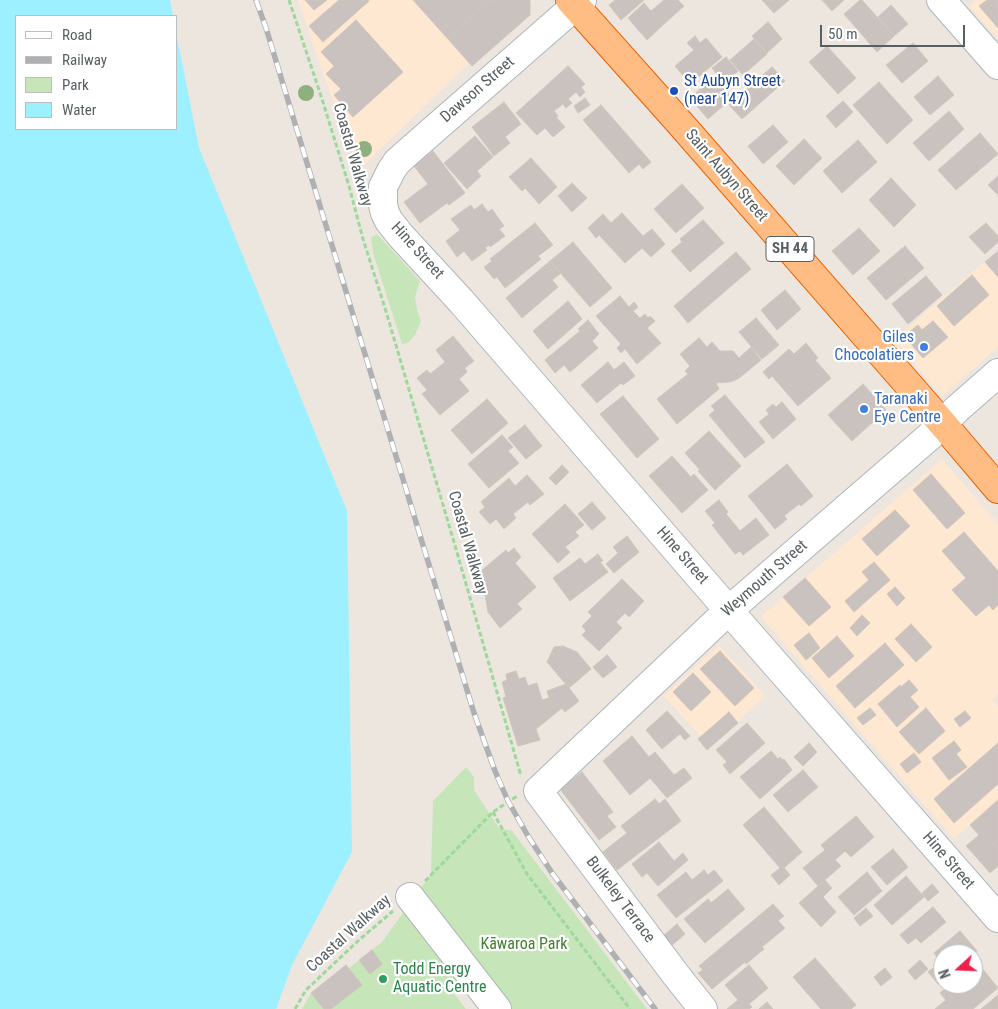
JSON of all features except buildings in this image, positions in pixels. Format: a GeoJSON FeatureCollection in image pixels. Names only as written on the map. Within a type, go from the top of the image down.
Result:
{"type":"FeatureCollection","features":[{"type":"Feature","properties":{"kind":"highway","name":"Saint Aubyn Street"},"geometry":{"type":"LineString","coordinates":[[576,2],[998,489]]}},
{"type":"Feature","properties":{"kind":"street"},"geometry":{"type":"LineString","coordinates":[[940,0],[998,65]]}},
{"type":"Feature","properties":{"kind":"street","name":"Dawson Street"},"geometry":{"type":"LineString","coordinates":[[383,187],[391,171],[407,152],[576,2]]}},
{"type":"Feature","properties":{"kind":"street","name":"Hine Street"},"geometry":{"type":"LineString","coordinates":[[383,187],[383,205],[389,221],[401,236],[440,277],[998,918]]}},
{"type":"Feature","properties":{"kind":"street","name":"Weymouth Street"},"geometry":{"type":"LineString","coordinates":[[527,789],[729,610],[930,436],[998,373]]}},
{"type":"Feature","properties":{"kind":"street","name":"Bulkeley Terrace"},"geometry":{"type":"LineString","coordinates":[[527,789],[703,1009]]}},
{"type":"Feature","properties":{"kind":"street"},"geometry":{"type":"LineString","coordinates":[[410,897],[497,1009]]}},
{"type":"Feature","properties":{"kind":"path","name":"Coastal Walkway"},"geometry":{"type":"LineString","coordinates":[[289,0],[349,186],[363,239],[527,789],[493,812],[410,897],[359,940],[306,990],[295,1009]]}},
{"type":"Feature","properties":{"kind":"path"},"geometry":{"type":"LineString","coordinates":[[493,812],[527,874],[630,1009]]}},
{"type":"Feature","properties":{"kind":"shaded area"},"geometry":{"type":"Polygon","coordinates":[[[298,0],[534,0],[362,167],[357,163],[321,68],[298,0]]]}},
{"type":"Feature","properties":{"kind":"shaded area"},"geometry":{"type":"Polygon","coordinates":[[[976,0],[998,0],[998,39],[969,6],[976,0]]]}},
{"type":"Feature","properties":{"kind":"shaded area"},"geometry":{"type":"Polygon","coordinates":[[[998,250],[998,347],[942,396],[894,340],[998,250]]]}},
{"type":"Feature","properties":{"kind":"shaded area"},"geometry":{"type":"Polygon","coordinates":[[[942,459],[998,524],[998,694],[992,699],[998,706],[998,801],[954,839],[761,617],[942,459]]]}},
{"type":"Feature","properties":{"kind":"shaded area"},"geometry":{"type":"Polygon","coordinates":[[[719,645],[765,696],[710,747],[664,696],[719,645]]]}},
{"type":"Feature","properties":{"kind":"green space"},"geometry":{"type":"Polygon","coordinates":[[[377,234],[420,281],[415,297],[421,321],[415,335],[408,343],[402,344],[373,253],[371,238],[377,234]]]}},
{"type":"Feature","properties":{"kind":"green space","name":"Kāwaroa Park"},"geometry":{"type":"Polygon","coordinates":[[[466,767],[474,777],[474,790],[499,828],[512,831],[647,1009],[498,1009],[475,979],[459,983],[451,990],[466,1009],[302,1009],[311,993],[346,965],[349,968],[382,942],[431,874],[433,801],[466,767]]]}},
{"type":"Feature","properties":{"kind":"water"},"geometry":{"type":"Polygon","coordinates":[[[0,0],[170,0],[173,15],[15,15],[15,130],[178,130],[178,42],[199,148],[347,511],[352,852],[292,965],[276,1009],[0,1009],[0,0]]]}},
{"type":"Feature","properties":{"kind":"railway"},"geometry":{"type":"LineString","coordinates":[[256,0],[474,713],[495,771],[508,801],[552,873],[655,1009]]}},
{"type":"Feature","properties":{"kind":"place","name":"St Aubyn Street (near 147)"},"geometry":{"type":"Point","coordinates":[674,91]}},
{"type":"Feature","properties":{"kind":"place","name":"Giles Chocolatiers"},"geometry":{"type":"Point","coordinates":[924,347]}},
{"type":"Feature","properties":{"kind":"place","name":"Taranaki Eye Centre"},"geometry":{"type":"Point","coordinates":[864,409]}},
{"type":"Feature","properties":{"kind":"place","name":"Todd Energy Aquatic Centre"},"geometry":{"type":"Point","coordinates":[383,979]}}]}
